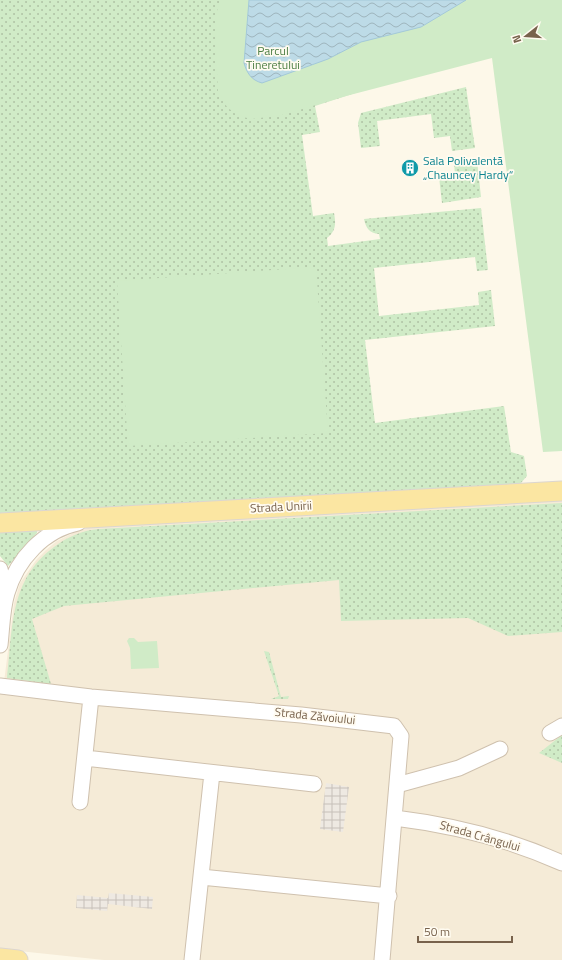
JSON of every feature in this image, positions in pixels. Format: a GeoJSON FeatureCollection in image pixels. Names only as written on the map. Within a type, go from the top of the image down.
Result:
{"type":"FeatureCollection","features":[{"type":"Feature","properties":{"kind":"main road","name":"Strada Unirii"},"geometry":{"type":"LineString","coordinates":[[0,523],[562,491]]}},
{"type":"Feature","properties":{"kind":"main road"},"geometry":{"type":"LineString","coordinates":[[0,958],[18,960]]}},
{"type":"Feature","properties":{"kind":"street"},"geometry":{"type":"LineString","coordinates":[[6,593],[23,561],[32,549],[44,538],[60,529],[101,518]]}},
{"type":"Feature","properties":{"kind":"street"},"geometry":{"type":"LineString","coordinates":[[0,569],[6,593],[0,645]]}},
{"type":"Feature","properties":{"kind":"street","name":"Strada Zăvoiului"},"geometry":{"type":"LineString","coordinates":[[0,686],[91,697],[274,712],[390,724],[398,729],[401,736],[382,960]]}},
{"type":"Feature","properties":{"kind":"street"},"geometry":{"type":"LineString","coordinates":[[80,802],[91,697]]}},
{"type":"Feature","properties":{"kind":"street"},"geometry":{"type":"LineString","coordinates":[[397,785],[459,768],[500,749]]}},
{"type":"Feature","properties":{"kind":"street"},"geometry":{"type":"LineString","coordinates":[[85,758],[314,784]]}},
{"type":"Feature","properties":{"kind":"street"},"geometry":{"type":"LineString","coordinates":[[192,960],[212,772]]}},
{"type":"Feature","properties":{"kind":"street","name":"Strada Crângului"},"geometry":{"type":"LineString","coordinates":[[395,818],[435,823],[470,831],[562,863]]}},
{"type":"Feature","properties":{"kind":"street"},"geometry":{"type":"LineString","coordinates":[[201,877],[388,896]]}},
{"type":"Feature","properties":{"kind":"shaded area"},"geometry":{"type":"Polygon","coordinates":[[[562,499],[562,960],[104,960],[0,949],[0,694],[3,690],[14,603],[20,583],[37,559],[57,541],[73,533],[91,527],[562,499]]]}},
{"type":"Feature","properties":{"kind":"shaded area"},"geometry":{"type":"Polygon","coordinates":[[[326,783],[349,787],[343,832],[320,829],[326,783]]]}},
{"type":"Feature","properties":{"kind":"shaded area"},"geometry":{"type":"Polygon","coordinates":[[[109,893],[153,897],[152,909],[108,904],[107,911],[76,908],[77,895],[108,898],[109,893]]]}},
{"type":"Feature","properties":{"kind":"green space"},"geometry":{"type":"Polygon","coordinates":[[[0,0],[227,0],[399,79],[315,106],[320,132],[302,135],[313,216],[334,213],[335,227],[327,238],[328,246],[380,239],[379,234],[368,230],[364,219],[481,208],[488,270],[477,271],[475,257],[374,268],[379,316],[479,305],[478,292],[491,290],[495,326],[365,340],[375,423],[504,406],[511,452],[524,456],[527,476],[520,484],[0,513],[0,0]]]}},
{"type":"Feature","properties":{"kind":"green space","name":"Parcul Tineretului"},"geometry":{"type":"Polygon","coordinates":[[[220,0],[562,0],[562,451],[543,452],[492,58],[346,96],[282,115],[252,119],[238,116],[227,107],[218,91],[215,37],[217,11],[220,0]]]}},
{"type":"Feature","properties":{"kind":"green space"},"geometry":{"type":"Polygon","coordinates":[[[466,87],[475,148],[452,151],[450,136],[434,138],[431,114],[377,121],[380,146],[361,148],[358,123],[361,113],[466,87]]]}},
{"type":"Feature","properties":{"kind":"green space"},"geometry":{"type":"Polygon","coordinates":[[[477,160],[481,197],[442,203],[439,177],[455,175],[454,162],[477,160]]]}},
{"type":"Feature","properties":{"kind":"green space"},"geometry":{"type":"Polygon","coordinates":[[[316,267],[328,433],[128,446],[117,281],[316,267]]]}},
{"type":"Feature","properties":{"kind":"green space"},"geometry":{"type":"Polygon","coordinates":[[[562,503],[562,632],[508,636],[468,618],[341,621],[339,580],[64,606],[32,619],[51,684],[7,678],[16,606],[21,590],[29,574],[39,560],[54,547],[64,540],[81,532],[99,529],[562,503]]]}},
{"type":"Feature","properties":{"kind":"green space"},"geometry":{"type":"Polygon","coordinates":[[[0,530],[37,530],[37,533],[8,566],[0,556],[0,530]]]}},
{"type":"Feature","properties":{"kind":"green space"},"geometry":{"type":"Polygon","coordinates":[[[129,638],[134,638],[138,642],[157,641],[159,668],[131,669],[130,648],[127,641],[129,638]]]}},
{"type":"Feature","properties":{"kind":"green space"},"geometry":{"type":"Polygon","coordinates":[[[264,651],[269,652],[281,697],[289,696],[288,699],[271,699],[279,696],[264,651]]]}},
{"type":"Feature","properties":{"kind":"green space"},"geometry":{"type":"Polygon","coordinates":[[[562,735],[562,763],[539,753],[562,735]]]}},
{"type":"Feature","properties":{"kind":"water"},"geometry":{"type":"Polygon","coordinates":[[[249,0],[466,0],[421,27],[361,42],[328,59],[262,83],[250,76],[244,63],[249,0]]]}},
{"type":"Feature","properties":{"kind":"place","name":"Sala Polivalentă „Chauncey Hardy“"},"geometry":{"type":"Point","coordinates":[410,168]}}]}
